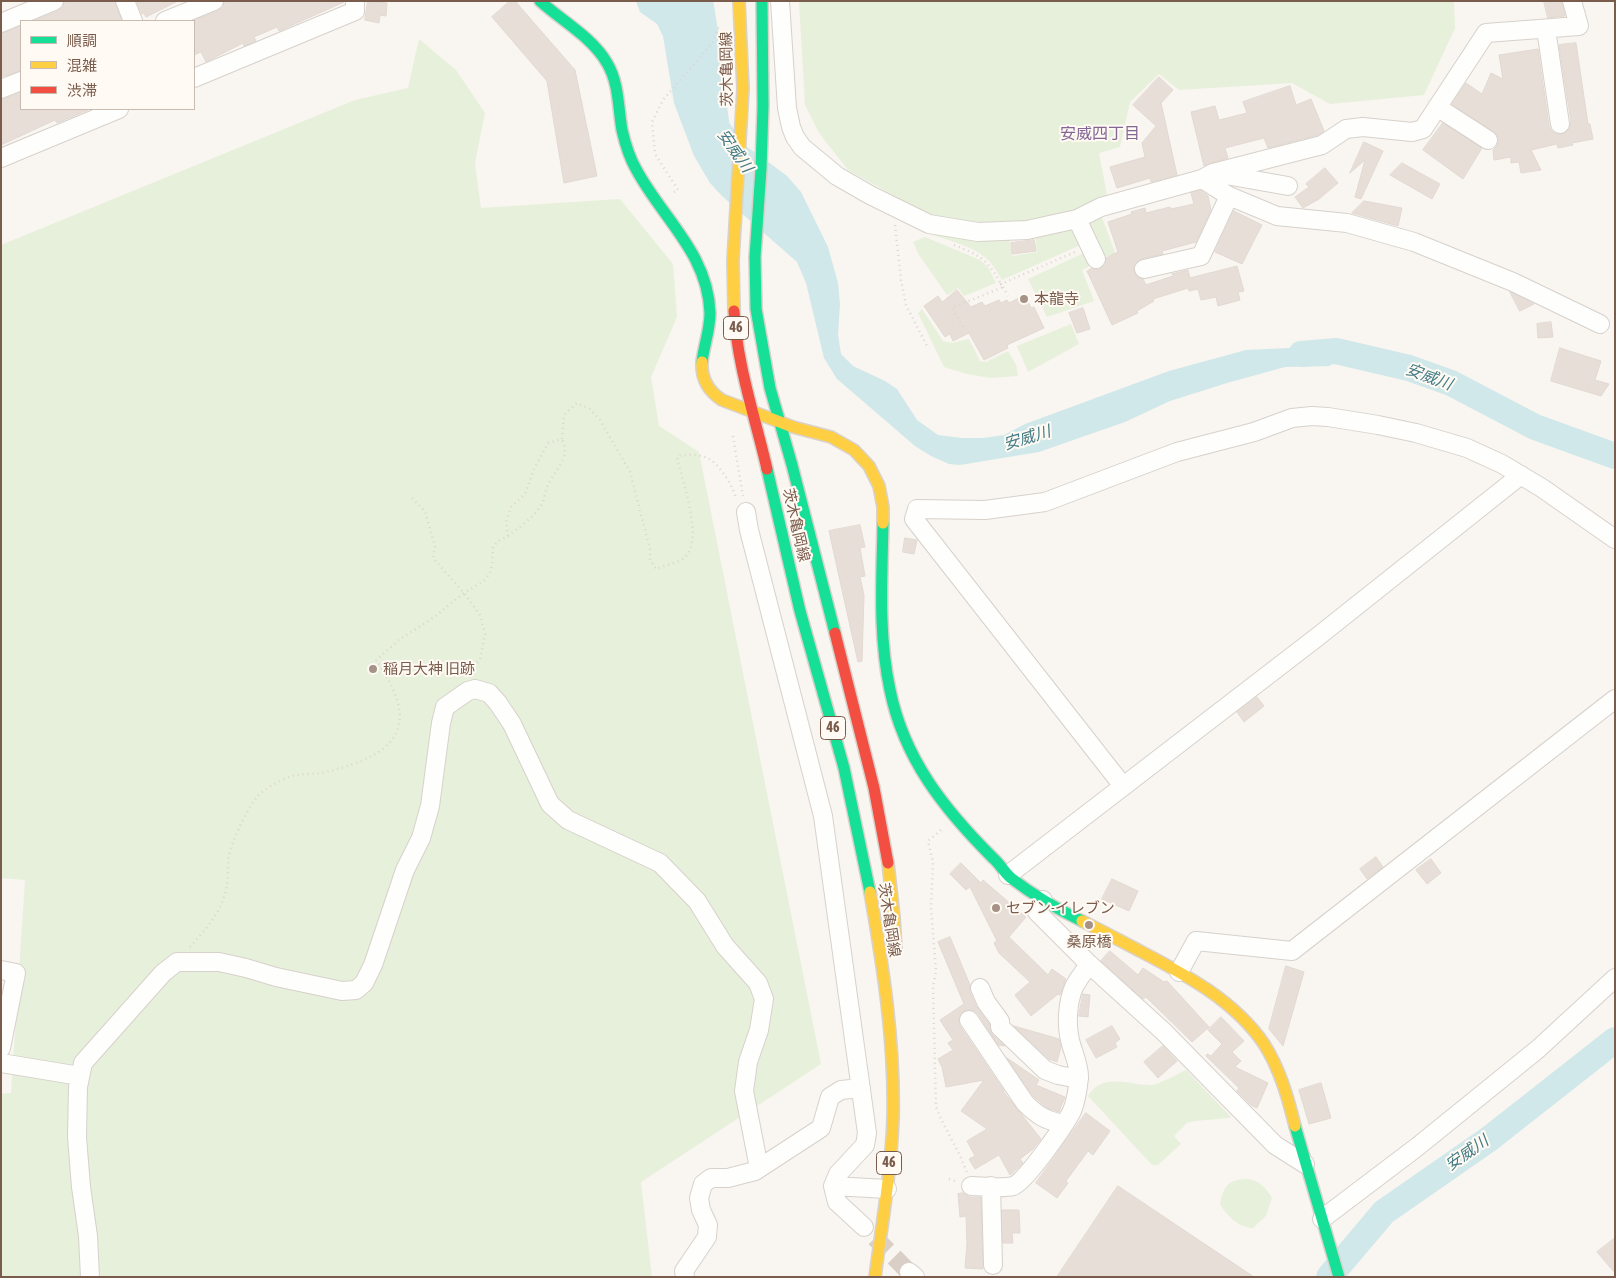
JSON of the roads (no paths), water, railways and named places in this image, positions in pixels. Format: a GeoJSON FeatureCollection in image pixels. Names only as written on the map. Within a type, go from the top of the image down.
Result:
{"type":"FeatureCollection","features":[{"type":"Feature","properties":{"kind":"main road"},"geometry":{"type":"LineString","coordinates":[[540,1],[587,41],[606,62],[616,90],[627,150],[639,175],[694,252],[704,280],[709,302],[708,335],[702,359],[704,381],[709,390],[718,398],[752,412],[799,429],[818,432],[837,439],[857,452],[876,478],[881,491],[883,507],[881,611],[889,687],[896,717],[914,760],[927,782],[962,827],[1008,875],[1043,900],[1179,972],[1214,993],[1227,1003],[1255,1032],[1270,1056],[1289,1103],[1339,1277]]}},
{"type":"Feature","properties":{"kind":"main road","name":"茨木亀岡線"},"geometry":{"type":"LineString","coordinates":[[739,1],[742,38],[742,118],[734,242],[737,342],[800,611],[844,770],[860,839],[879,945],[891,1049],[894,1097],[887,1189],[875,1277]]}},
{"type":"Feature","properties":{"kind":"main road","name":"茨木亀岡線"},"geometry":{"type":"LineString","coordinates":[[762,1],[765,91],[755,252],[756,309],[777,421],[792,465],[867,757],[884,838],[892,895],[896,966]]}},
{"type":"Feature","properties":{"kind":"main road","name":"茨木亀岡線"},"geometry":{"type":"LineString","coordinates":[[891,1049],[896,985]]}},
{"type":"Feature","properties":{"kind":"street"},"geometry":{"type":"LineString","coordinates":[[1,23],[54,1]]}},
{"type":"Feature","properties":{"kind":"street"},"geometry":{"type":"LineString","coordinates":[[125,1],[133,20]]}},
{"type":"Feature","properties":{"kind":"street"},"geometry":{"type":"LineString","coordinates":[[167,20],[214,1]]}},
{"type":"Feature","properties":{"kind":"street"},"geometry":{"type":"LineString","coordinates":[[195,78],[355,11],[355,1]]}},
{"type":"Feature","properties":{"kind":"street"},"geometry":{"type":"LineString","coordinates":[[780,1],[787,108],[790,127],[802,147],[837,176],[892,206],[929,224],[972,232],[1027,230],[1077,219],[1101,208],[1207,176],[1322,145],[1346,129],[1363,127],[1412,132],[1423,129],[1486,33],[1579,26],[1572,1]]}},
{"type":"Feature","properties":{"kind":"street"},"geometry":{"type":"LineString","coordinates":[[1546,29],[1560,124]]}},
{"type":"Feature","properties":{"kind":"street"},"geometry":{"type":"LineString","coordinates":[[1,90],[20,81]]}},
{"type":"Feature","properties":{"kind":"street"},"geometry":{"type":"LineString","coordinates":[[1437,108],[1488,140]]}},
{"type":"Feature","properties":{"kind":"street"},"geometry":{"type":"LineString","coordinates":[[1,158],[117,110]]}},
{"type":"Feature","properties":{"kind":"street"},"geometry":{"type":"LineString","coordinates":[[1207,176],[1288,186]]}},
{"type":"Feature","properties":{"kind":"street"},"geometry":{"type":"LineString","coordinates":[[1207,176],[1230,196],[1277,216],[1347,223],[1414,242],[1513,282],[1600,324]]}},
{"type":"Feature","properties":{"kind":"street"},"geometry":{"type":"LineString","coordinates":[[1144,269],[1201,256],[1230,196]]}},
{"type":"Feature","properties":{"kind":"street"},"geometry":{"type":"LineString","coordinates":[[1077,219],[1093,252]]}},
{"type":"Feature","properties":{"kind":"street"},"geometry":{"type":"LineString","coordinates":[[1123,786],[914,519],[917,509],[985,510],[1044,502],[1177,452],[1254,432],[1292,418],[1312,416],[1378,425],[1443,440],[1480,453],[1521,475],[1568,505],[1615,539]]}},
{"type":"Feature","properties":{"kind":"street"},"geometry":{"type":"LineString","coordinates":[[1008,875],[1316,638],[1521,475]]}},
{"type":"Feature","properties":{"kind":"street"},"geometry":{"type":"LineString","coordinates":[[746,512],[749,530],[824,816],[867,1133],[865,1146],[838,1174],[833,1186],[837,1202],[864,1227]]}},
{"type":"Feature","properties":{"kind":"street"},"geometry":{"type":"LineString","coordinates":[[90,1277],[88,1236],[81,1187],[77,1136],[78,1087],[82,1063],[163,973],[177,962],[220,962],[276,977],[342,991],[356,990],[364,983],[373,965],[405,870],[421,838],[430,806],[441,723],[445,707],[468,691],[475,689],[489,693],[512,724],[550,804],[568,820],[660,863],[697,901],[725,946],[758,983],[764,999],[759,1030],[748,1062],[744,1091],[759,1168]]}},
{"type":"Feature","properties":{"kind":"street"},"geometry":{"type":"LineString","coordinates":[[1179,972],[1196,941],[1292,951],[1615,699]]}},
{"type":"Feature","properties":{"kind":"street"},"geometry":{"type":"LineString","coordinates":[[1043,900],[1038,912],[1089,964],[1164,1032],[1275,1146],[1305,1164]]}},
{"type":"Feature","properties":{"kind":"street"},"geometry":{"type":"LineString","coordinates":[[971,1186],[1013,1186],[1020,1183],[1042,1156],[1072,1111],[1079,1079],[1078,1065],[1068,1028],[1070,1002],[1074,987],[1089,964]]}},
{"type":"Feature","properties":{"kind":"street"},"geometry":{"type":"LineString","coordinates":[[1,970],[16,973],[1,1048]]}},
{"type":"Feature","properties":{"kind":"street"},"geometry":{"type":"LineString","coordinates":[[1323,1223],[1530,1055],[1615,978]]}},
{"type":"Feature","properties":{"kind":"street"},"geometry":{"type":"LineString","coordinates":[[980,988],[986,1002],[1000,1021],[1000,1027],[1038,1064],[1045,1070],[1058,1075],[1079,1079]]}},
{"type":"Feature","properties":{"kind":"street"},"geometry":{"type":"LineString","coordinates":[[969,1020],[1025,1103],[1036,1114],[1046,1120],[1063,1124]]}},
{"type":"Feature","properties":{"kind":"street"},"geometry":{"type":"LineString","coordinates":[[1,1062],[80,1076]]}},
{"type":"Feature","properties":{"kind":"street"},"geometry":{"type":"LineString","coordinates":[[685,1277],[684,1272],[707,1237],[708,1226],[698,1198],[703,1184],[712,1178],[728,1178],[759,1168],[821,1128],[830,1097],[841,1090],[861,1088]]}},
{"type":"Feature","properties":{"kind":"street"},"geometry":{"type":"LineString","coordinates":[[833,1186],[887,1189]]}},
{"type":"Feature","properties":{"kind":"street"},"geometry":{"type":"LineString","coordinates":[[991,1186],[993,1265]]}},
{"type":"Feature","properties":{"kind":"water"},"geometry":{"type":"Polygon","coordinates":[[[636,1],[695,1],[708,90],[714,113],[727,134],[787,176],[801,192],[828,247],[838,283],[840,304],[838,335],[841,354],[853,366],[885,381],[897,389],[917,420],[938,435],[983,438],[1004,435],[1025,424],[1169,371],[1246,350],[1332,346],[1336,351],[1330,366],[1285,367],[1227,383],[1170,401],[1125,422],[1039,452],[960,465],[949,464],[931,456],[915,446],[837,379],[824,358],[806,283],[797,262],[722,196],[710,183],[694,156],[674,103],[663,36],[657,24],[640,12],[636,1]]]}},
{"type":"Feature","properties":{"kind":"waterway","name":"安威川"},"geometry":{"type":"LineString","coordinates":[[700,1],[711,68],[717,128],[729,145]]}},
{"type":"Feature","properties":{"kind":"waterway","name":"安威川"},"geometry":{"type":"LineString","coordinates":[[1301,354],[1336,351],[1409,368],[1451,383],[1535,427],[1615,456]]}},
{"type":"Feature","properties":{"kind":"waterway","name":"安威川"},"geometry":{"type":"LineString","coordinates":[[1329,1277],[1384,1212],[1489,1139],[1615,1040]]}},
{"type":"Feature","properties":{"kind":"tunnel"},"geometry":{"type":"LineString","coordinates":[[875,1238],[909,1272]]}},
{"type":"Feature","properties":{"kind":"place","name":"本龍寺"},"geometry":{"type":"Point","coordinates":[1024,299]}},
{"type":"Feature","properties":{"kind":"place","name":"稲月大神 旧跡"},"geometry":{"type":"Point","coordinates":[373,669]}},
{"type":"Feature","properties":{"kind":"place","name":"セブン-イレブン"},"geometry":{"type":"Point","coordinates":[996,908]}},
{"type":"Feature","properties":{"kind":"place","name":"桑原橋"},"geometry":{"type":"Point","coordinates":[1089,925]}},
{"type":"Feature","properties":{"kind":"district","name":"安威四丁目"},"geometry":{"type":"Point","coordinates":[1100,134]}}]}
